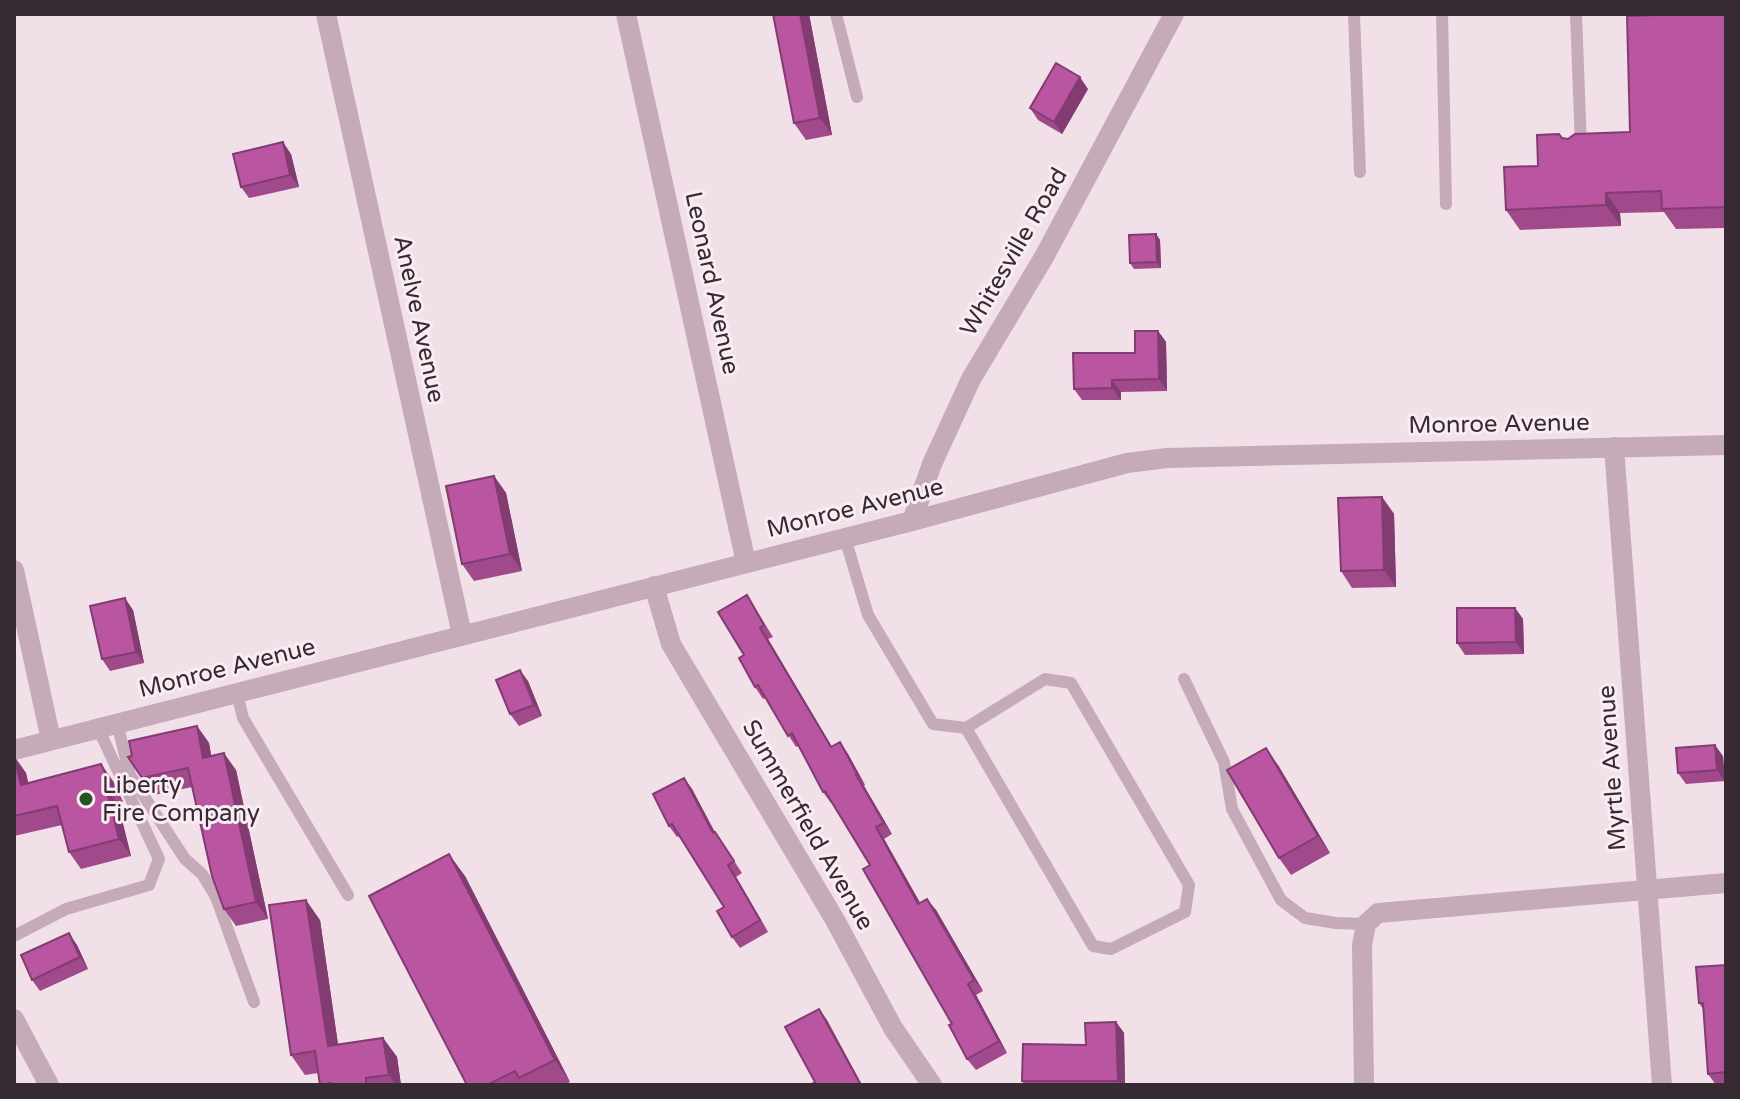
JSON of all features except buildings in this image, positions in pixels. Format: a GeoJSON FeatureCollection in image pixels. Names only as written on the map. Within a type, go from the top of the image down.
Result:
{"type":"FeatureCollection","features":[{"type":"Feature","properties":{"kind":"street","name":"Anelve Avenue"},"geometry":{"type":"LineString","coordinates":[[326,14],[462,635]]}},
{"type":"Feature","properties":{"kind":"street","name":"Leonard Avenue"},"geometry":{"type":"LineString","coordinates":[[626,14],[746,563]]}},
{"type":"Feature","properties":{"kind":"street","name":"Whitesville Road"},"geometry":{"type":"LineString","coordinates":[[912,521],[932,464],[971,379],[1044,257],[1174,14]]}},
{"type":"Feature","properties":{"kind":"street","name":"Monroe Avenue"},"geometry":{"type":"LineString","coordinates":[[14,750],[912,521],[1127,463],[1167,458],[1726,445]]}},
{"type":"Feature","properties":{"kind":"street","name":"Myrtle Avenue"},"geometry":{"type":"LineString","coordinates":[[1614,447],[1662,1085]]}},
{"type":"Feature","properties":{"kind":"street"},"geometry":{"type":"LineString","coordinates":[[14,570],[51,740]]}},
{"type":"Feature","properties":{"kind":"street","name":"Summerfield Avenue"},"geometry":{"type":"LineString","coordinates":[[654,586],[671,644],[835,920],[893,1028],[932,1085]]}},
{"type":"Feature","properties":{"kind":"street"},"geometry":{"type":"LineString","coordinates":[[1364,1085],[1362,945],[1366,924],[1378,913],[1726,883]]}},
{"type":"Feature","properties":{"kind":"street"},"geometry":{"type":"LineString","coordinates":[[14,1019],[20,1045],[49,1085]]}},
{"type":"Feature","properties":{"kind":"lane"},"geometry":{"type":"LineString","coordinates":[[836,14],[857,97]]}},
{"type":"Feature","properties":{"kind":"lane"},"geometry":{"type":"LineString","coordinates":[[1354,14],[1360,172]]}},
{"type":"Feature","properties":{"kind":"lane"},"geometry":{"type":"LineString","coordinates":[[1442,14],[1446,204]]}},
{"type":"Feature","properties":{"kind":"lane"},"geometry":{"type":"LineString","coordinates":[[1576,14],[1581,151]]}},
{"type":"Feature","properties":{"kind":"lane"},"geometry":{"type":"LineString","coordinates":[[845,538],[868,615],[933,724],[966,728],[1045,679],[1071,683],[1189,885],[1185,912],[1111,949],[1093,946],[966,728]]}},
{"type":"Feature","properties":{"kind":"lane"},"geometry":{"type":"LineString","coordinates":[[1184,679],[1224,762],[1232,809],[1281,900],[1305,918],[1366,924]]}},
{"type":"Feature","properties":{"kind":"lane"},"geometry":{"type":"LineString","coordinates":[[237,693],[243,718],[348,895]]}},
{"type":"Feature","properties":{"kind":"lane"},"geometry":{"type":"LineString","coordinates":[[14,936],[66,909],[149,885],[159,859],[108,726]]}},
{"type":"Feature","properties":{"kind":"lane"},"geometry":{"type":"LineString","coordinates":[[108,726],[130,775],[185,859],[202,874],[216,897],[254,1002]]}},
{"type":"Feature","properties":{"kind":"place","name":"Liberty Fire Company"},"geometry":{"type":"Point","coordinates":[86,799]}}]}
